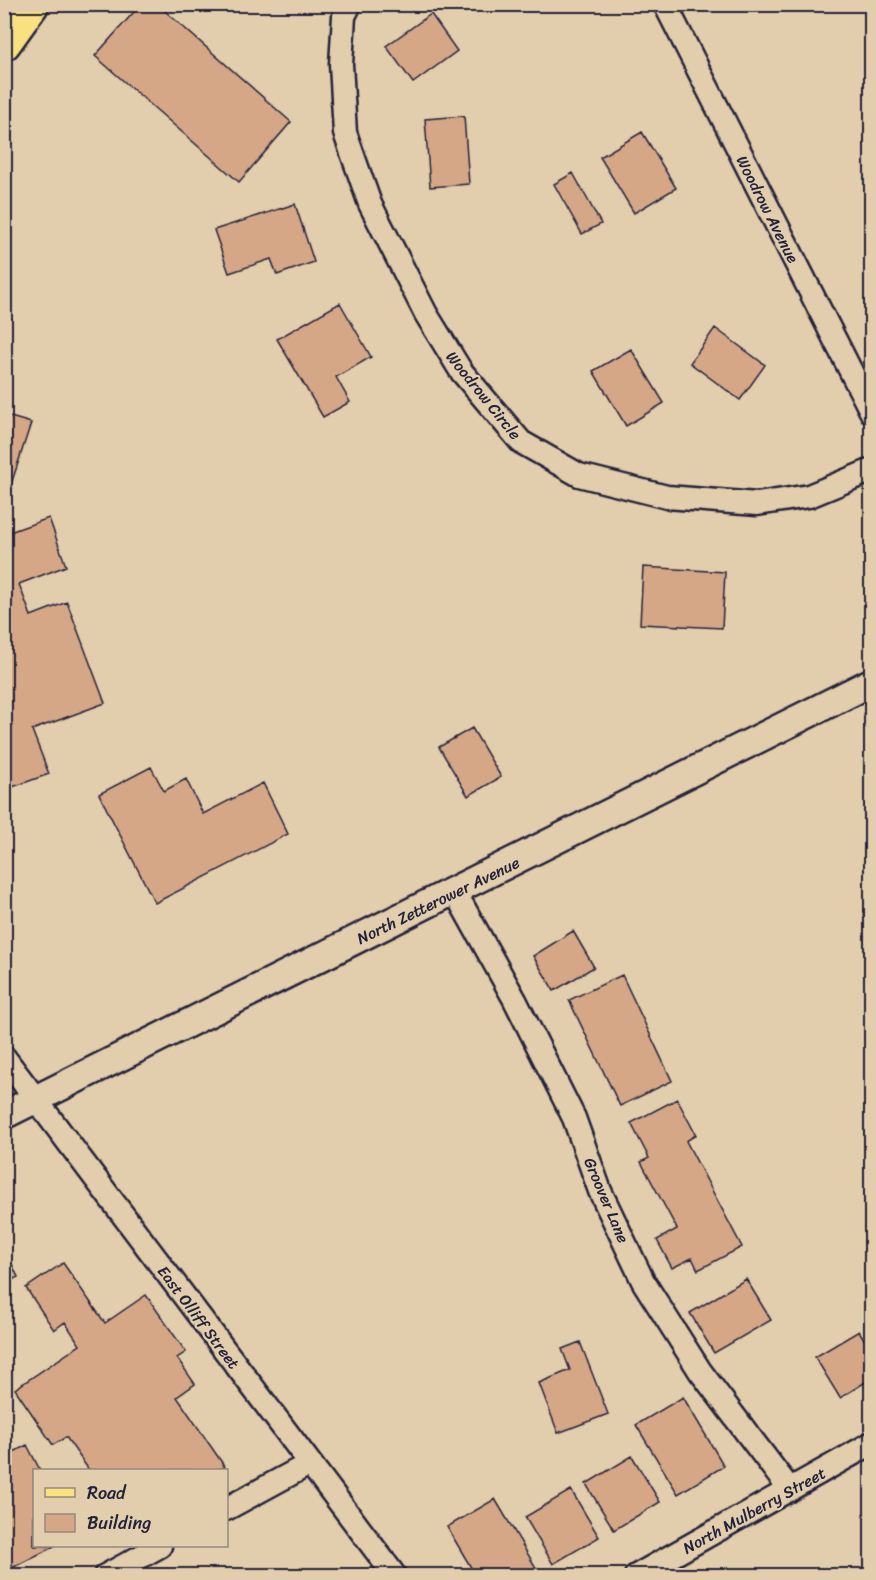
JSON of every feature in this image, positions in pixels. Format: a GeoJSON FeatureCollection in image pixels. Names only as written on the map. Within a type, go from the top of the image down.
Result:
{"type":"FeatureCollection","features":[{"type":"Feature","properties":{"kind":"main road"},"geometry":{"type":"LineString","coordinates":[[4,43],[32,4]]}},
{"type":"Feature","properties":{"kind":"street","name":"Woodrow Circle"},"geometry":{"type":"LineString","coordinates":[[350,4],[344,16],[340,64],[345,133],[370,204],[426,314],[461,371],[521,442],[579,475],[667,497],[757,504],[809,496],[872,470]]}},
{"type":"Feature","properties":{"kind":"street","name":"Woodrow Avenue"},"geometry":{"type":"LineString","coordinates":[[664,4],[872,413]]}},
{"type":"Feature","properties":{"kind":"street","name":"North Zetterower Avenue"},"geometry":{"type":"LineString","coordinates":[[4,1115],[872,682]]}},
{"type":"Feature","properties":{"kind":"street","name":"Groover Lane"},"geometry":{"type":"LineString","coordinates":[[455,892],[515,1000],[574,1118],[600,1191],[643,1281],[700,1371],[790,1490]]}},
{"type":"Feature","properties":{"kind":"street","name":"East Olliff Street"},"geometry":{"type":"LineString","coordinates":[[4,1057],[395,1575]]}},
{"type":"Feature","properties":{"kind":"street","name":"North Mulberry Street"},"geometry":{"type":"LineString","coordinates":[[636,1575],[872,1443]]}},
{"type":"Feature","properties":{"kind":"street"},"geometry":{"type":"LineString","coordinates":[[228,1508],[309,1464]]}},
{"type":"Feature","properties":{"kind":"street"},"geometry":{"type":"LineString","coordinates":[[105,1575],[156,1547]]}},
{"type":"Feature","properties":{"kind":"building"},"geometry":{"type":"Polygon","coordinates":[[[141,4],[157,4],[291,122],[239,182],[95,56],[141,4]]]}},
{"type":"Feature","properties":{"kind":"building"},"geometry":{"type":"Polygon","coordinates":[[[431,14],[457,51],[413,83],[386,46],[431,14]]]}},
{"type":"Feature","properties":{"kind":"building"},"geometry":{"type":"Polygon","coordinates":[[[464,116],[469,184],[430,187],[425,119],[464,116]]]}},
{"type":"Feature","properties":{"kind":"building"},"geometry":{"type":"Polygon","coordinates":[[[642,132],[676,188],[634,213],[600,157],[642,132]]]}},
{"type":"Feature","properties":{"kind":"building"},"geometry":{"type":"Polygon","coordinates":[[[573,173],[601,224],[582,234],[554,184],[573,173]]]}},
{"type":"Feature","properties":{"kind":"building"},"geometry":{"type":"Polygon","coordinates":[[[295,204],[314,262],[277,275],[271,259],[229,273],[214,230],[295,204]]]}},
{"type":"Feature","properties":{"kind":"building"},"geometry":{"type":"Polygon","coordinates":[[[340,303],[371,357],[336,377],[350,402],[323,417],[277,339],[340,303]]]}},
{"type":"Feature","properties":{"kind":"building"},"geometry":{"type":"Polygon","coordinates":[[[715,328],[765,365],[740,400],[690,363],[715,328]]]}},
{"type":"Feature","properties":{"kind":"building"},"geometry":{"type":"Polygon","coordinates":[[[631,349],[664,403],[626,426],[593,371],[631,349]]]}},
{"type":"Feature","properties":{"kind":"building"},"geometry":{"type":"Polygon","coordinates":[[[4,415],[31,423],[6,500],[4,500],[4,415]]]}},
{"type":"Feature","properties":{"kind":"building"},"geometry":{"type":"Polygon","coordinates":[[[49,518],[66,566],[19,584],[31,616],[67,602],[105,703],[32,730],[49,774],[4,790],[4,534],[49,518]]]}},
{"type":"Feature","properties":{"kind":"building"},"geometry":{"type":"Polygon","coordinates":[[[643,567],[725,572],[722,628],[640,624],[643,567]]]}},
{"type":"Feature","properties":{"kind":"building"},"geometry":{"type":"Polygon","coordinates":[[[472,728],[501,777],[468,796],[439,747],[472,728]]]}},
{"type":"Feature","properties":{"kind":"building"},"geometry":{"type":"Polygon","coordinates":[[[151,767],[164,791],[186,779],[203,814],[263,783],[288,834],[155,903],[99,794],[151,767]]]}},
{"type":"Feature","properties":{"kind":"building"},"geometry":{"type":"Polygon","coordinates":[[[573,931],[594,967],[554,991],[533,956],[573,931]]]}},
{"type":"Feature","properties":{"kind":"building"},"geometry":{"type":"Polygon","coordinates":[[[622,975],[672,1081],[620,1106],[569,1000],[622,975]]]}},
{"type":"Feature","properties":{"kind":"building"},"geometry":{"type":"Polygon","coordinates":[[[677,1099],[696,1135],[686,1141],[742,1247],[698,1270],[692,1258],[672,1268],[657,1240],[677,1229],[641,1162],[649,1158],[631,1123],[677,1099]]]}},
{"type":"Feature","properties":{"kind":"building"},"geometry":{"type":"Polygon","coordinates":[[[4,1248],[18,1277],[4,1284],[4,1248]]]}},
{"type":"Feature","properties":{"kind":"building"},"geometry":{"type":"Polygon","coordinates":[[[63,1263],[105,1323],[146,1295],[186,1352],[177,1358],[195,1384],[177,1397],[225,1467],[221,1469],[88,1469],[66,1437],[53,1445],[15,1389],[80,1345],[65,1322],[54,1330],[26,1288],[63,1263]]]}},
{"type":"Feature","properties":{"kind":"building"},"geometry":{"type":"Polygon","coordinates":[[[746,1279],[771,1320],[714,1353],[690,1313],[746,1279]]]}},
{"type":"Feature","properties":{"kind":"building"},"geometry":{"type":"Polygon","coordinates":[[[859,1331],[872,1352],[872,1378],[840,1398],[815,1357],[859,1331]]]}},
{"type":"Feature","properties":{"kind":"building"},"geometry":{"type":"Polygon","coordinates":[[[580,1342],[608,1414],[558,1433],[539,1383],[570,1370],[562,1349],[580,1342]]]}},
{"type":"Feature","properties":{"kind":"building"},"geometry":{"type":"Polygon","coordinates":[[[683,1397],[724,1466],[678,1494],[636,1425],[683,1397]]]}},
{"type":"Feature","properties":{"kind":"building"},"geometry":{"type":"Polygon","coordinates":[[[27,1445],[39,1469],[33,1469],[33,1547],[53,1547],[4,1572],[4,1457],[27,1445]]]}},
{"type":"Feature","properties":{"kind":"building"},"geometry":{"type":"Polygon","coordinates":[[[632,1456],[660,1502],[614,1530],[586,1484],[632,1456]]]}},
{"type":"Feature","properties":{"kind":"building"},"geometry":{"type":"Polygon","coordinates":[[[571,1490],[599,1537],[553,1564],[525,1517],[571,1490]]]}},
{"type":"Feature","properties":{"kind":"building"},"geometry":{"type":"Polygon","coordinates":[[[495,1499],[538,1571],[531,1576],[476,1576],[447,1527],[495,1499]]]}}]}
